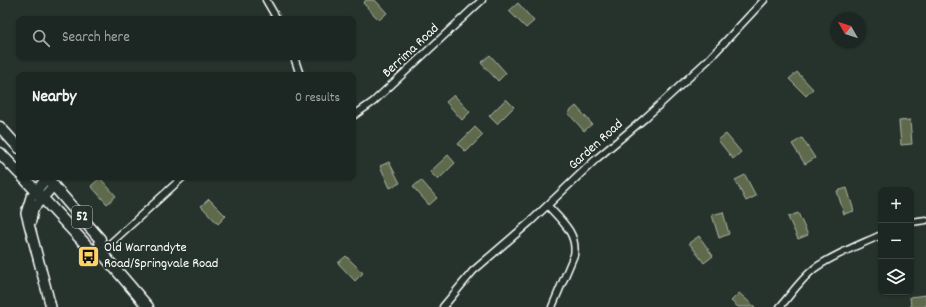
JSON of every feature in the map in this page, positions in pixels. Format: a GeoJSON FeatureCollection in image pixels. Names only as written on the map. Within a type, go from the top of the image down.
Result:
{"type":"FeatureCollection","features":[{"type":"Feature","properties":{"kind":"main road"},"geometry":{"type":"LineString","coordinates":[[0,127],[16,145]]}},
{"type":"Feature","properties":{"kind":"main road"},"geometry":{"type":"LineString","coordinates":[[0,153],[16,170]]}},
{"type":"Feature","properties":{"kind":"main road","name":"52"},"geometry":{"type":"LineString","coordinates":[[26,180],[90,249],[101,252],[148,307]]}},
{"type":"Feature","properties":{"kind":"main road"},"geometry":{"type":"LineString","coordinates":[[49,180],[38,194],[33,208],[30,224],[52,307]]}},
{"type":"Feature","properties":{"kind":"main road","name":"52"},"geometry":{"type":"LineString","coordinates":[[49,180],[100,239],[101,252]]}},
{"type":"Feature","properties":{"kind":"street"},"geometry":{"type":"LineString","coordinates":[[266,0],[275,16]]}},
{"type":"Feature","properties":{"kind":"street","name":"Berrima Road"},"geometry":{"type":"LineString","coordinates":[[356,114],[373,102],[482,0]]}},
{"type":"Feature","properties":{"kind":"street","name":"Garden Road"},"geometry":{"type":"LineString","coordinates":[[443,307],[473,271],[548,206],[595,160],[644,119],[708,60],[764,0]]}},
{"type":"Feature","properties":{"kind":"street"},"geometry":{"type":"LineString","coordinates":[[295,60],[299,72]]}},
{"type":"Feature","properties":{"kind":"street"},"geometry":{"type":"LineString","coordinates":[[101,252],[180,180]]}},
{"type":"Feature","properties":{"kind":"street"},"geometry":{"type":"LineString","coordinates":[[548,206],[573,236],[575,247],[574,255],[552,307]]}},
{"type":"Feature","properties":{"kind":"street"},"geometry":{"type":"LineString","coordinates":[[914,222],[926,220]]}},
{"type":"Feature","properties":{"kind":"street"},"geometry":{"type":"LineString","coordinates":[[780,307],[804,278],[815,269],[830,259],[878,236]]}},
{"type":"Feature","properties":{"kind":"green space"},"geometry":{"type":"Polygon","coordinates":[[[366,0],[375,0],[387,13],[379,20],[363,3],[366,0]]]}},
{"type":"Feature","properties":{"kind":"green space"},"geometry":{"type":"Polygon","coordinates":[[[518,3],[534,21],[526,28],[509,11],[518,3]]]}},
{"type":"Feature","properties":{"kind":"green space"},"geometry":{"type":"Polygon","coordinates":[[[490,55],[506,73],[498,81],[481,63],[490,55]]]}},
{"type":"Feature","properties":{"kind":"green space"},"geometry":{"type":"Polygon","coordinates":[[[797,72],[813,89],[806,96],[789,79],[797,72]]]}},
{"type":"Feature","properties":{"kind":"green space"},"geometry":{"type":"Polygon","coordinates":[[[454,95],[470,112],[462,120],[446,102],[454,95]]]}},
{"type":"Feature","properties":{"kind":"green space"},"geometry":{"type":"Polygon","coordinates":[[[506,99],[514,107],[497,124],[489,116],[506,99]]]}},
{"type":"Feature","properties":{"kind":"green space"},"geometry":{"type":"Polygon","coordinates":[[[576,106],[592,124],[584,131],[568,113],[576,106]]]}},
{"type":"Feature","properties":{"kind":"green space"},"geometry":{"type":"Polygon","coordinates":[[[910,120],[912,144],[901,145],[899,121],[910,120]]]}},
{"type":"Feature","properties":{"kind":"green space"},"geometry":{"type":"Polygon","coordinates":[[[475,127],[483,135],[466,152],[458,144],[475,127]]]}},
{"type":"Feature","properties":{"kind":"green space"},"geometry":{"type":"Polygon","coordinates":[[[726,134],[741,152],[733,159],[718,140],[726,134]]]}},
{"type":"Feature","properties":{"kind":"green space"},"geometry":{"type":"Polygon","coordinates":[[[802,138],[815,158],[805,164],[792,144],[802,138]]]}},
{"type":"Feature","properties":{"kind":"green space"},"geometry":{"type":"Polygon","coordinates":[[[448,155],[455,163],[438,180],[430,172],[448,155]]]}},
{"type":"Feature","properties":{"kind":"green space"},"geometry":{"type":"Polygon","coordinates":[[[389,162],[400,183],[390,188],[380,166],[389,162]]]}},
{"type":"Feature","properties":{"kind":"green space"},"geometry":{"type":"Polygon","coordinates":[[[745,175],[756,196],[746,201],[735,180],[745,175]]]}},
{"type":"Feature","properties":{"kind":"green space"},"geometry":{"type":"Polygon","coordinates":[[[98,180],[102,180],[116,196],[107,204],[91,186],[98,180]]]}},
{"type":"Feature","properties":{"kind":"green space"},"geometry":{"type":"Polygon","coordinates":[[[421,180],[437,198],[429,205],[413,187],[421,180]]]}},
{"type":"Feature","properties":{"kind":"green space"},"geometry":{"type":"Polygon","coordinates":[[[847,188],[854,211],[844,214],[837,191],[847,188]]]}},
{"type":"Feature","properties":{"kind":"green space"},"geometry":{"type":"Polygon","coordinates":[[[209,199],[226,216],[218,224],[201,206],[209,199]]]}},
{"type":"Feature","properties":{"kind":"green space"},"geometry":{"type":"Polygon","coordinates":[[[723,212],[729,234],[719,238],[712,215],[723,212]]]}},
{"type":"Feature","properties":{"kind":"green space"},"geometry":{"type":"Polygon","coordinates":[[[798,213],[808,235],[798,239],[788,217],[798,213]]]}},
{"type":"Feature","properties":{"kind":"green space"},"geometry":{"type":"Polygon","coordinates":[[[699,236],[713,256],[704,263],[689,243],[699,236]]]}},
{"type":"Feature","properties":{"kind":"green space"},"geometry":{"type":"Polygon","coordinates":[[[346,256],[363,273],[355,281],[338,263],[346,256]]]}},
{"type":"Feature","properties":{"kind":"green space"},"geometry":{"type":"Polygon","coordinates":[[[739,293],[755,307],[738,307],[731,301],[739,293]]]}},
{"type":"Feature","properties":{"kind":"green space"},"geometry":{"type":"Polygon","coordinates":[[[926,295],[926,307],[911,307],[910,297],[926,295]]]}},
{"type":"Feature","properties":{"kind":"place","name":"Old Warrandyte Road/Springvale Road"},"geometry":{"type":"Point","coordinates":[89,256]}}]}
